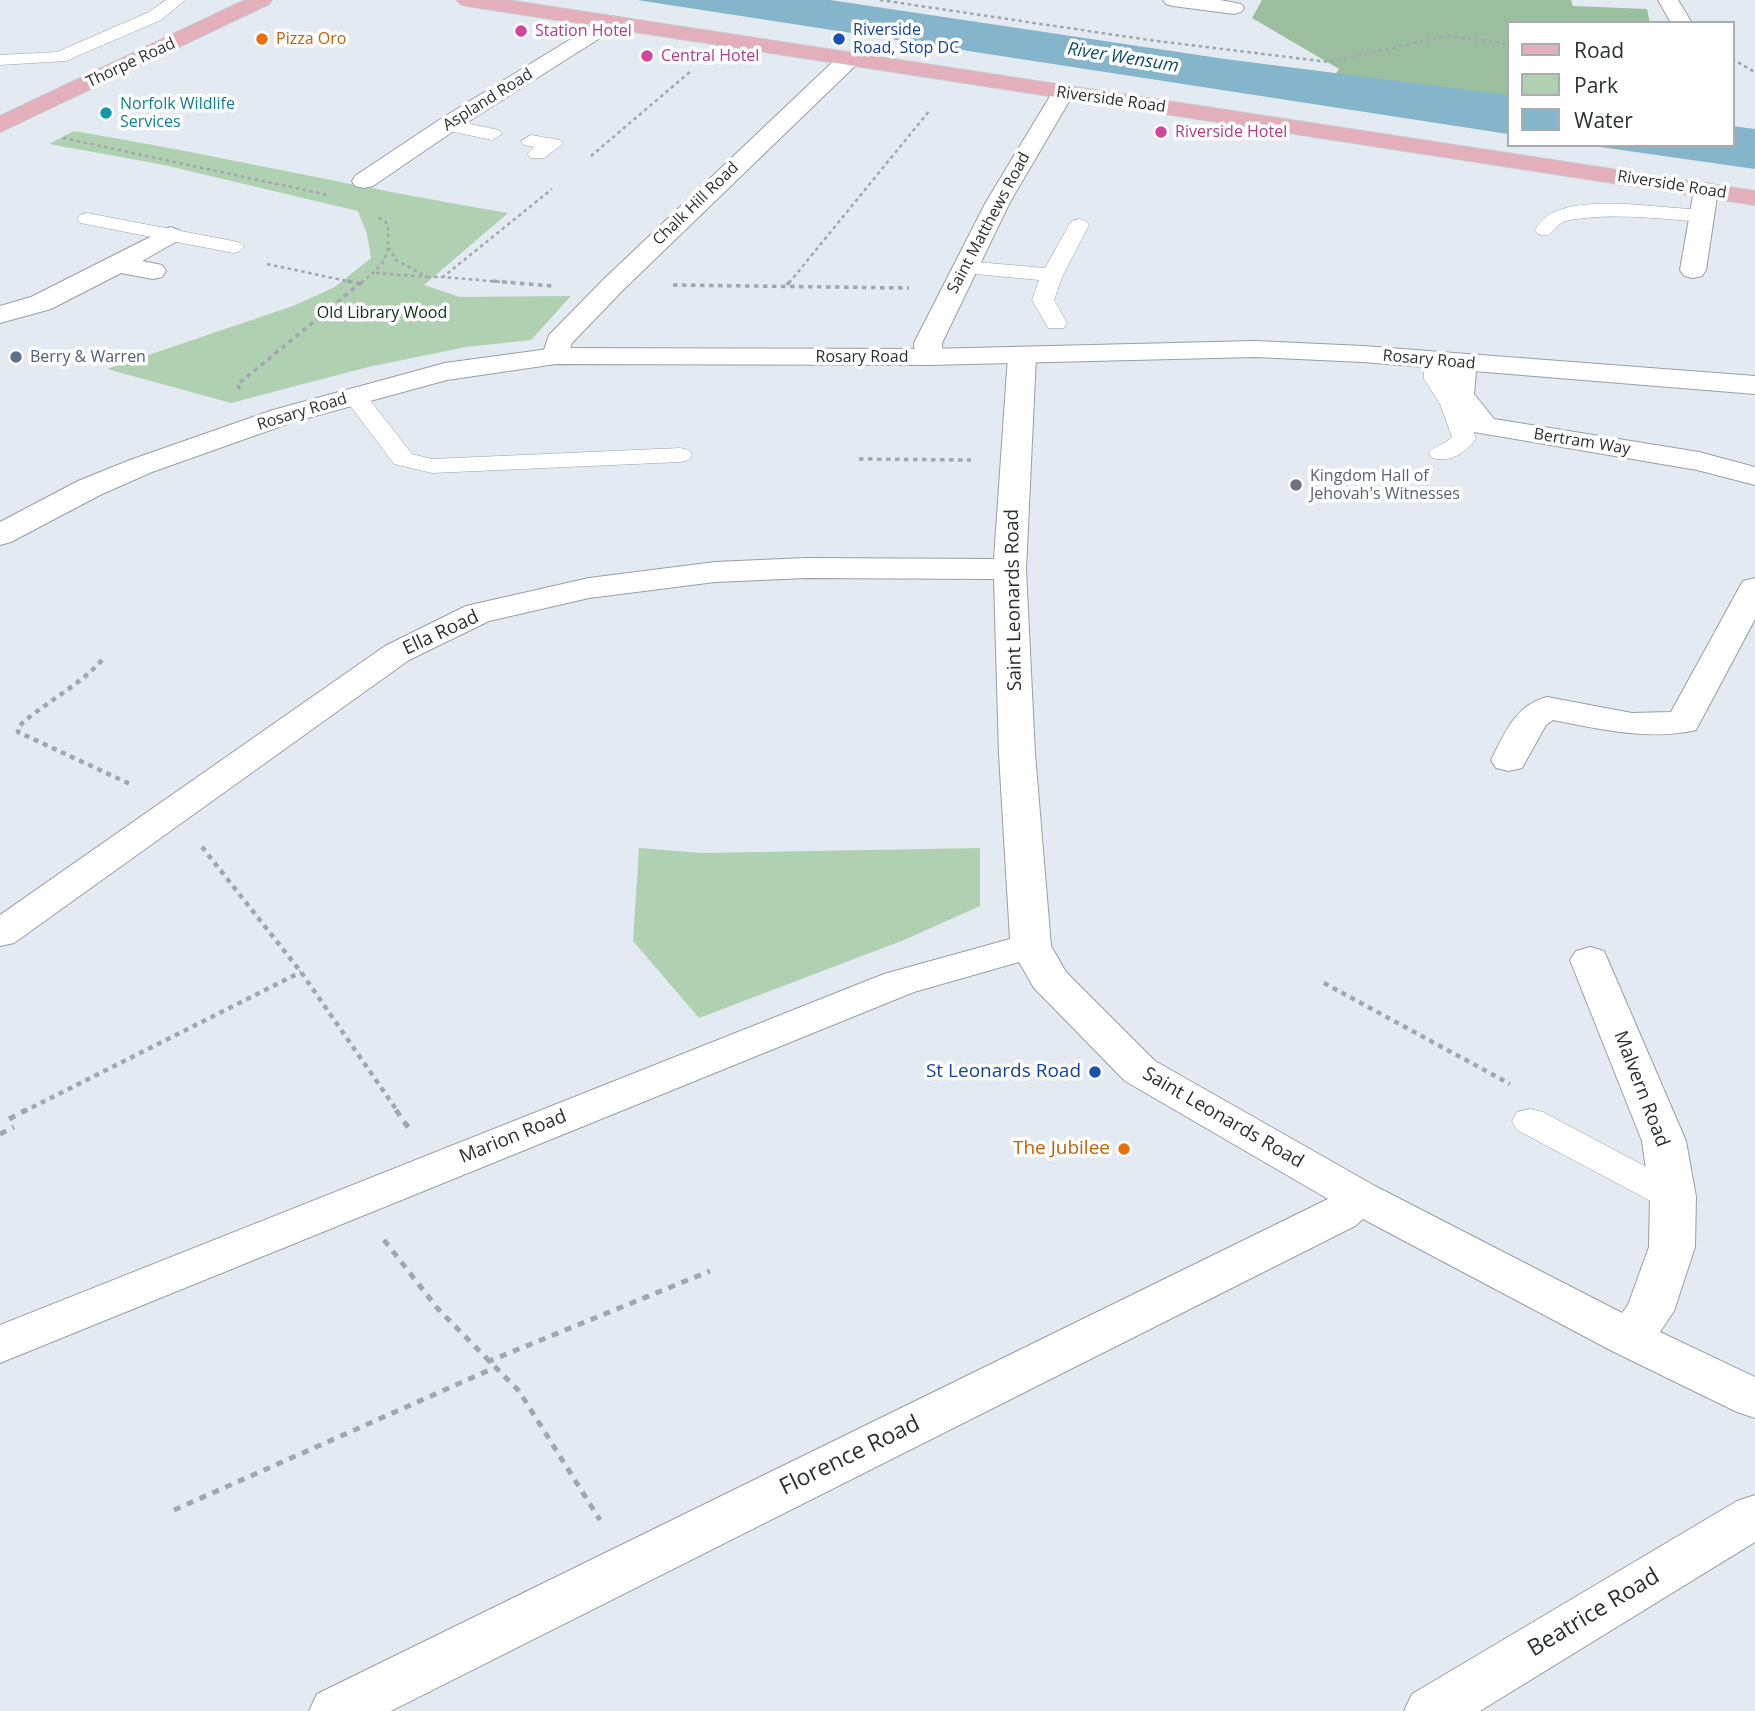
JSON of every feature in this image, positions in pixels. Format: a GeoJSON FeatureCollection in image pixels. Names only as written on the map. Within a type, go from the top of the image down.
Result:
{"type":"FeatureCollection","features":[{"type":"Feature","properties":{"kind":"main road","name":"Thorpe Road"},"geometry":{"type":"LineString","coordinates":[[0,125],[262,0]]}},
{"type":"Feature","properties":{"kind":"main road","name":"Riverside Road"},"geometry":{"type":"LineString","coordinates":[[467,0],[1755,198]]}},
{"type":"Feature","properties":{"kind":"street"},"geometry":{"type":"LineString","coordinates":[[1174,0],[1234,8]]}},
{"type":"Feature","properties":{"kind":"street"},"geometry":{"type":"LineString","coordinates":[[1668,0],[1681,21]]}},
{"type":"Feature","properties":{"kind":"street","name":"Aspland Road"},"geometry":{"type":"LineString","coordinates":[[365,181],[447,125],[612,22]]}},
{"type":"Feature","properties":{"kind":"street","name":"Chalk Hill Road"},"geometry":{"type":"LineString","coordinates":[[556,356],[559,341],[613,285],[848,60]]}},
{"type":"Feature","properties":{"kind":"street","name":"Saint Matthews Road"},"geometry":{"type":"LineString","coordinates":[[929,358],[928,343],[959,278],[998,202],[1063,93]]}},
{"type":"Feature","properties":{"kind":"street"},"geometry":{"type":"LineString","coordinates":[[1693,270],[1706,190]]}},
{"type":"Feature","properties":{"kind":"street"},"geometry":{"type":"LineString","coordinates":[[0,315],[41,303],[170,235]]}},
{"type":"Feature","properties":{"kind":"street"},"geometry":{"type":"LineString","coordinates":[[117,265],[153,271]]}},
{"type":"Feature","properties":{"kind":"street","name":"Rosary Road"},"geometry":{"type":"LineString","coordinates":[[0,535],[99,484],[195,446],[265,423],[354,395],[444,372],[556,356],[929,358],[1255,349],[1755,385]]}},
{"type":"Feature","properties":{"kind":"street","name":"Saint Leonards Road"},"geometry":{"type":"LineString","coordinates":[[1022,356],[1010,569],[1018,768],[1031,946],[1049,979],[1140,1072],[1359,1197],[1629,1338],[1755,1399]]}},
{"type":"Feature","properties":{"kind":"street","name":"Bertram Way"},"geometry":{"type":"LineString","coordinates":[[1451,362],[1462,371],[1459,395],[1484,426],[1699,461],[1755,476]]}},
{"type":"Feature","properties":{"kind":"street","name":"Ella Road"},"geometry":{"type":"LineString","coordinates":[[0,934],[397,653],[478,613],[589,589],[715,572],[806,568],[1010,569]]}},
{"type":"Feature","properties":{"kind":"street"},"geometry":{"type":"LineString","coordinates":[[1509,760],[1531,719],[1547,708],[1632,724],[1683,722],[1755,588]]}},
{"type":"Feature","properties":{"kind":"street","name":"Marion Road"},"geometry":{"type":"LineString","coordinates":[[0,1345],[900,983],[1031,946]]}},
{"type":"Feature","properties":{"kind":"street","name":"Malvern Road"},"geometry":{"type":"LineString","coordinates":[[1590,960],[1664,1141],[1673,1197],[1672,1247],[1650,1311],[1629,1338]]}},
{"type":"Feature","properties":{"kind":"street","name":"Florence Road"},"geometry":{"type":"LineString","coordinates":[[337,1711],[1339,1215],[1359,1197]]}},
{"type":"Feature","properties":{"kind":"street","name":"Beatrice Road"},"geometry":{"type":"LineString","coordinates":[[1432,1711],[1755,1516]]}},
{"type":"Feature","properties":{"kind":"lane"},"geometry":{"type":"LineString","coordinates":[[0,60],[60,57],[155,16],[177,0]]}},
{"type":"Feature","properties":{"kind":"lane"},"geometry":{"type":"LineString","coordinates":[[447,125],[492,134]]}},
{"type":"Feature","properties":{"kind":"lane"},"geometry":{"type":"LineString","coordinates":[[540,146],[571,132]]}},
{"type":"Feature","properties":{"kind":"lane"},"geometry":{"type":"LineString","coordinates":[[1545,230],[1555,218],[1574,214],[1649,212],[1702,216]]}},
{"type":"Feature","properties":{"kind":"lane"},"geometry":{"type":"LineString","coordinates":[[87,219],[233,247]]}},
{"type":"Feature","properties":{"kind":"lane"},"geometry":{"type":"LineString","coordinates":[[1056,323],[1043,300],[1052,275],[1079,225]]}},
{"type":"Feature","properties":{"kind":"lane"},"geometry":{"type":"LineString","coordinates":[[959,278],[1052,275]]}},
{"type":"Feature","properties":{"kind":"lane"},"geometry":{"type":"LineString","coordinates":[[1441,453],[1455,448],[1464,438],[1452,404],[1436,379],[1436,372],[1451,362]]}},
{"type":"Feature","properties":{"kind":"lane"},"geometry":{"type":"LineString","coordinates":[[354,395],[403,459],[416,464],[432,466],[680,455]]}},
{"type":"Feature","properties":{"kind":"lane"},"geometry":{"type":"LineString","coordinates":[[1530,1121],[1673,1197]]}},
{"type":"Feature","properties":{"kind":"path"},"geometry":{"type":"LineString","coordinates":[[880,0],[1300,60],[1329,62],[1446,36],[1506,44]]}},
{"type":"Feature","properties":{"kind":"path"},"geometry":{"type":"LineString","coordinates":[[592,156],[726,41]]}},
{"type":"Feature","properties":{"kind":"path"},"geometry":{"type":"LineString","coordinates":[[1734,60],[1755,72]]}},
{"type":"Feature","properties":{"kind":"path"},"geometry":{"type":"LineString","coordinates":[[787,286],[956,77]]}},
{"type":"Feature","properties":{"kind":"path"},"geometry":{"type":"LineString","coordinates":[[53,136],[255,177],[328,195]]}},
{"type":"Feature","properties":{"kind":"path"},"geometry":{"type":"LineString","coordinates":[[443,278],[560,182]]}},
{"type":"Feature","properties":{"kind":"path"},"geometry":{"type":"LineString","coordinates":[[265,423],[237,385],[387,262],[388,224],[370,211]]}},
{"type":"Feature","properties":{"kind":"path"},"geometry":{"type":"LineString","coordinates":[[233,247],[236,257],[362,284]]}},
{"type":"Feature","properties":{"kind":"path"},"geometry":{"type":"LineString","coordinates":[[389,248],[396,260],[427,277]]}},
{"type":"Feature","properties":{"kind":"path"},"geometry":{"type":"LineString","coordinates":[[375,273],[559,287],[787,286],[959,278]]}},
{"type":"Feature","properties":{"kind":"path"},"geometry":{"type":"LineString","coordinates":[[859,459],[1014,463]]}},
{"type":"Feature","properties":{"kind":"path"},"geometry":{"type":"LineString","coordinates":[[102,660],[92,672],[29,716],[18,727],[18,732],[170,813],[193,836],[301,972],[436,1168]]}},
{"type":"Feature","properties":{"kind":"path"},"geometry":{"type":"LineString","coordinates":[[9,1119],[301,972]]}},
{"type":"Feature","properties":{"kind":"path"},"geometry":{"type":"LineString","coordinates":[[1324,983],[1540,1100],[1530,1121]]}},
{"type":"Feature","properties":{"kind":"path"},"geometry":{"type":"LineString","coordinates":[[0,1134],[14,1127]]}},
{"type":"Feature","properties":{"kind":"path"},"geometry":{"type":"LineString","coordinates":[[357,1202],[438,1310],[487,1362],[519,1391],[628,1566]]}},
{"type":"Feature","properties":{"kind":"path"},"geometry":{"type":"LineString","coordinates":[[487,1362],[710,1271]]}},
{"type":"Feature","properties":{"kind":"path"},"geometry":{"type":"LineString","coordinates":[[174,1510],[494,1368]]}},
{"type":"Feature","properties":{"kind":"green space"},"geometry":{"type":"Polygon","coordinates":[[[1262,0],[1571,0],[1573,6],[1647,9],[1650,21],[1506,21],[1506,100],[1328,84],[1339,69],[1252,18],[1262,0]]]}},
{"type":"Feature","properties":{"kind":"green space","name":"Old Library Wood"},"geometry":{"type":"Polygon","coordinates":[[[74,131],[508,213],[424,285],[460,297],[571,296],[531,340],[466,347],[368,367],[231,403],[107,369],[293,306],[335,287],[371,258],[367,234],[358,211],[164,165],[49,144],[74,131]]]}},
{"type":"Feature","properties":{"kind":"green space"},"geometry":{"type":"Polygon","coordinates":[[[639,848],[702,853],[980,848],[980,906],[904,940],[699,1018],[633,941],[639,848]]]}},
{"type":"Feature","properties":{"kind":"water","name":"River Wensum"},"geometry":{"type":"Polygon","coordinates":[[[637,0],[830,0],[1225,59],[1506,95],[1506,134],[637,0]]]}},
{"type":"Feature","properties":{"kind":"water"},"geometry":{"type":"Polygon","coordinates":[[[1734,126],[1755,129],[1755,169],[1600,147],[1734,147],[1734,126]]]}},
{"type":"Feature","properties":{"kind":"place","name":"Station Hotel"},"geometry":{"type":"Point","coordinates":[521,31]}},
{"type":"Feature","properties":{"kind":"place","name":"Pizza Oro"},"geometry":{"type":"Point","coordinates":[262,39]}},
{"type":"Feature","properties":{"kind":"place","name":"Riverside Road, Stop DC"},"geometry":{"type":"Point","coordinates":[839,39]}},
{"type":"Feature","properties":{"kind":"place","name":"Central Hotel"},"geometry":{"type":"Point","coordinates":[647,56]}},
{"type":"Feature","properties":{"kind":"place","name":"Norfolk Wildlife Services"},"geometry":{"type":"Point","coordinates":[106,113]}},
{"type":"Feature","properties":{"kind":"place","name":"Riverside Hotel"},"geometry":{"type":"Point","coordinates":[1161,132]}},
{"type":"Feature","properties":{"kind":"place","name":"Berry & Warren"},"geometry":{"type":"Point","coordinates":[16,357]}},
{"type":"Feature","properties":{"kind":"place","name":"Kingdom Hall of Jehovah's Witnesses"},"geometry":{"type":"Point","coordinates":[1296,485]}},
{"type":"Feature","properties":{"kind":"place","name":"St Leonards Road"},"geometry":{"type":"Point","coordinates":[1095,1072]}},
{"type":"Feature","properties":{"kind":"place","name":"The Jubilee"},"geometry":{"type":"Point","coordinates":[1124,1149]}}]}
